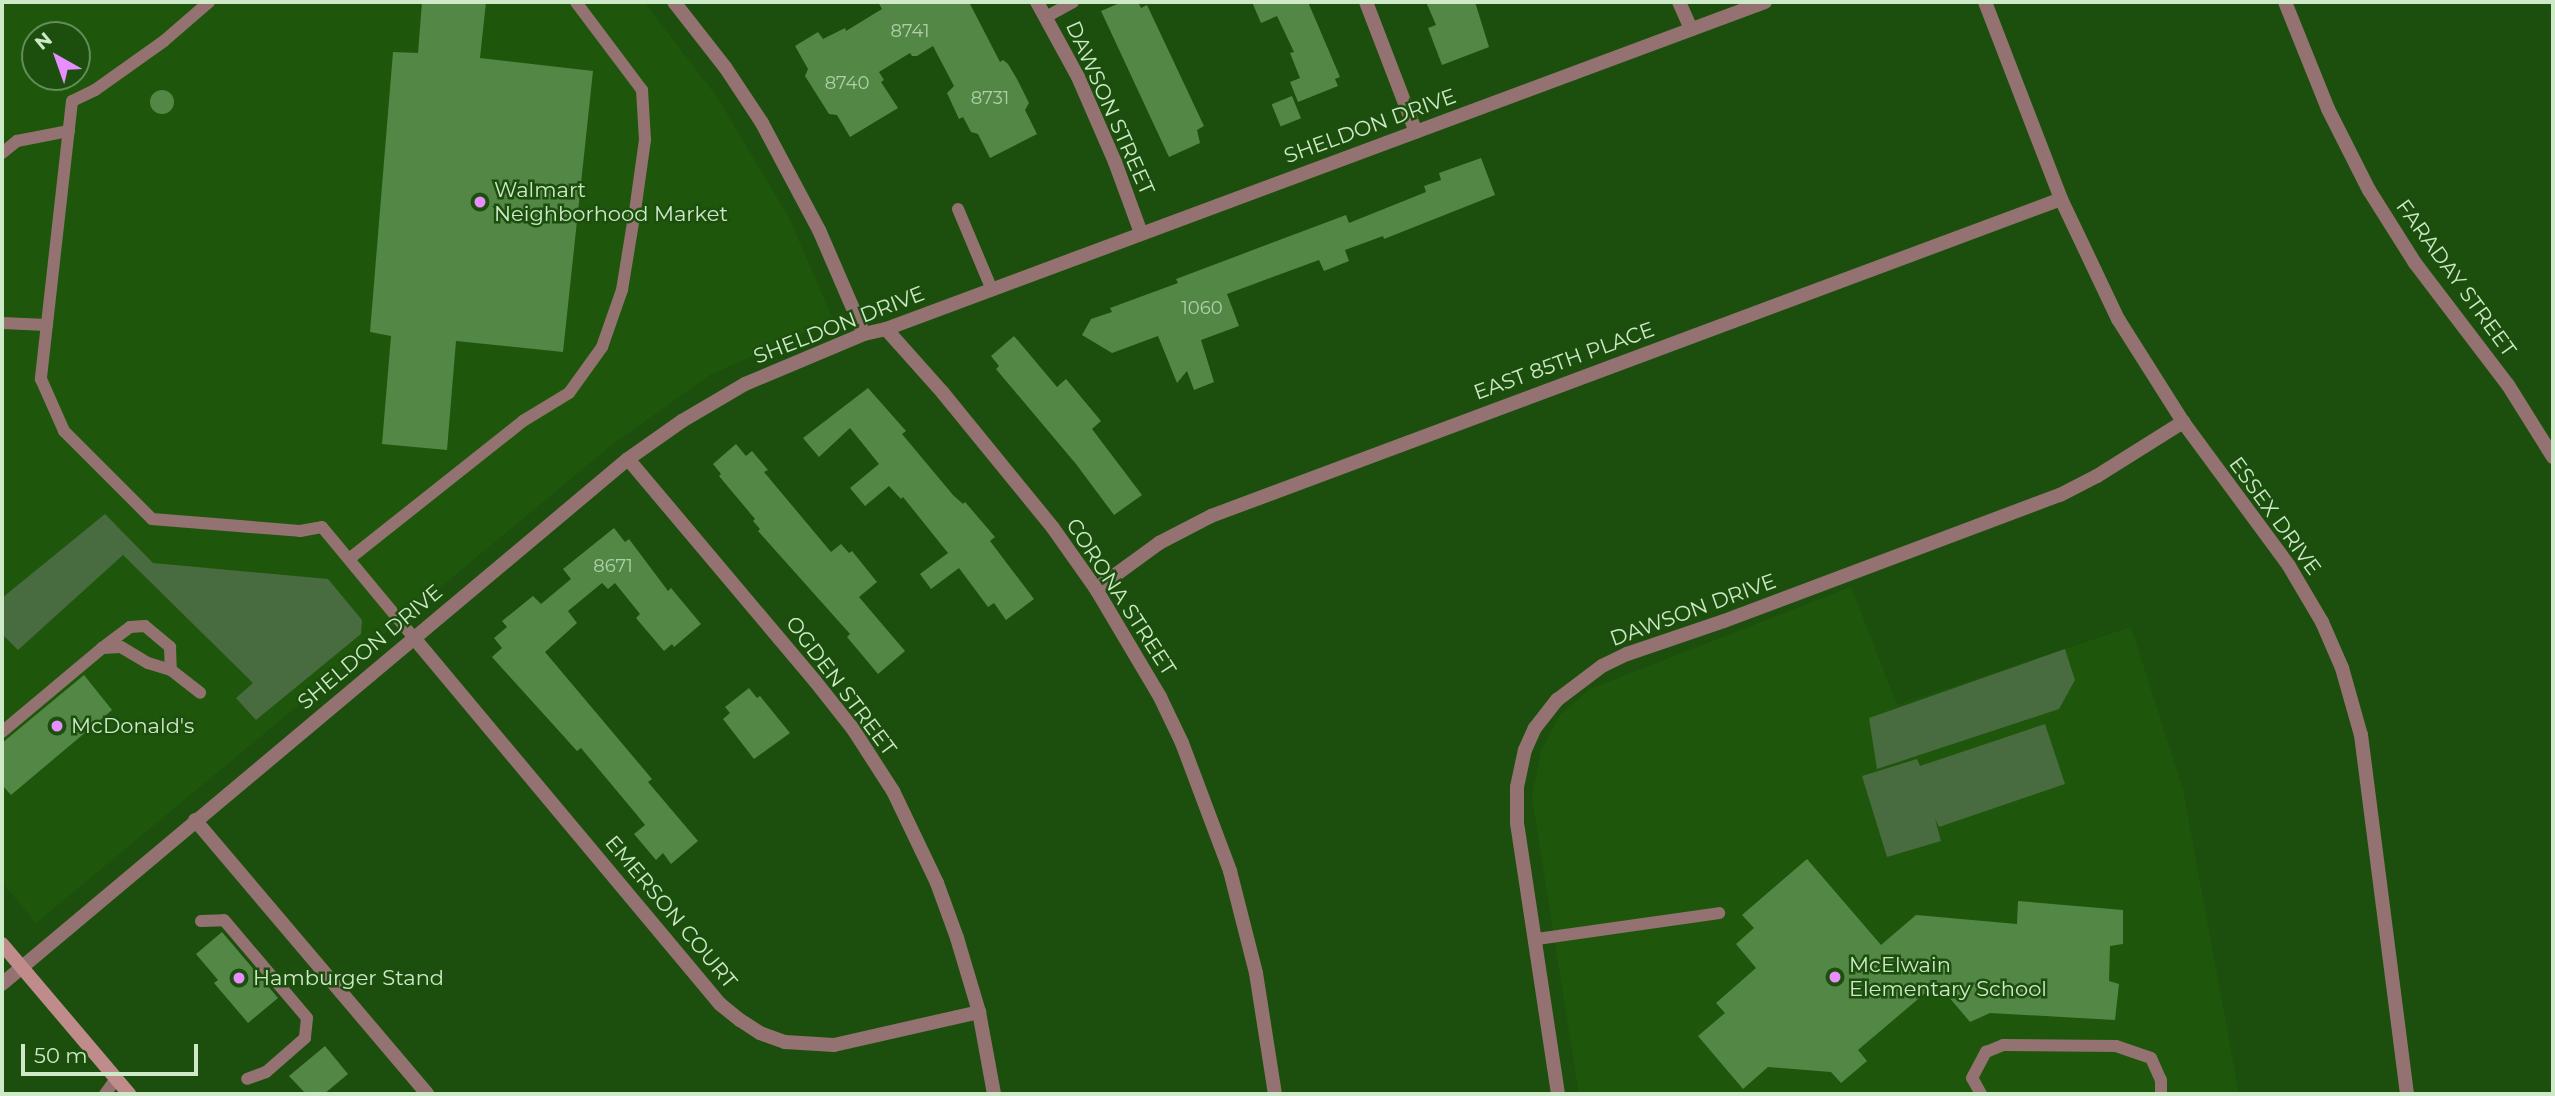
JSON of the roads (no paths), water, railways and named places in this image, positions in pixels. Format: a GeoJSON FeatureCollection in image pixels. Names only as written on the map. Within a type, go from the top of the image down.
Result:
{"type":"FeatureCollection","features":[{"type":"Feature","properties":{"kind":"main road"},"geometry":{"type":"LineString","coordinates":[[2,944],[129,1094]]}},
{"type":"Feature","properties":{"kind":"street"},"geometry":{"type":"LineString","coordinates":[[674,2],[725,67],[762,122],[819,230],[864,334]]}},
{"type":"Feature","properties":{"kind":"street","name":"DAWSON STREET"},"geometry":{"type":"LineString","coordinates":[[1037,2],[1077,78],[1115,162],[1142,233]]}},
{"type":"Feature","properties":{"kind":"street"},"geometry":{"type":"LineString","coordinates":[[1366,2],[1416,132]]}},
{"type":"Feature","properties":{"kind":"street"},"geometry":{"type":"LineString","coordinates":[[1679,2],[1690,29]]}},
{"type":"Feature","properties":{"kind":"street","name":"SHELDON DRIVE"},"geometry":{"type":"LineString","coordinates":[[2,984],[628,459],[682,421],[745,384],[864,334],[886,329],[992,290],[1765,2]]}},
{"type":"Feature","properties":{"kind":"street","name":"ESSEX DRIVE"},"geometry":{"type":"LineString","coordinates":[[1985,2],[2061,199],[2118,319],[2183,422],[2289,566],[2322,622],[2342,668],[2361,735],[2407,1094]]}},
{"type":"Feature","properties":{"kind":"street","name":"FARADAY STREET"},"geometry":{"type":"LineString","coordinates":[[2285,2],[2328,109],[2369,190],[2415,263],[2508,385],[2553,457]]}},
{"type":"Feature","properties":{"kind":"street","name":"EAST 85TH PLACE"},"geometry":{"type":"LineString","coordinates":[[1096,589],[1159,543],[1211,516],[2061,199]]}},
{"type":"Feature","properties":{"kind":"street","name":"CORONA STREET"},"geometry":{"type":"LineString","coordinates":[[886,329],[943,393],[1036,508],[1096,589],[1160,696],[1215,825],[1254,961],[1275,1094]]}},
{"type":"Feature","properties":{"kind":"street","name":"DAWSON DRIVE"},"geometry":{"type":"LineString","coordinates":[[1558,1094],[1537,939],[1517,822],[1520,767],[1535,728],[1557,700],[1574,685],[1626,654],[1724,621],[2060,495],[2097,476],[2183,422]]}},
{"type":"Feature","properties":{"kind":"street","name":"OGDEN STREET"},"geometry":{"type":"LineString","coordinates":[[628,459],[815,681],[867,750],[893,791],[937,883],[979,1012],[994,1094]]}},
{"type":"Feature","properties":{"kind":"street","name":"EMERSON COURT"},"geometry":{"type":"LineString","coordinates":[[414,638],[720,1003],[740,1020],[760,1033],[785,1042],[834,1045],[979,1012]]}},
{"type":"Feature","properties":{"kind":"street"},"geometry":{"type":"LineString","coordinates":[[195,820],[428,1094]]}},
{"type":"Feature","properties":{"kind":"lane"},"geometry":{"type":"LineString","coordinates":[[209,2],[144,55],[95,90],[72,101],[41,379],[64,431],[152,519],[300,531],[322,527],[414,638]]}},
{"type":"Feature","properties":{"kind":"lane"},"geometry":{"type":"LineString","coordinates":[[349,559],[523,422],[569,393],[602,347],[622,290],[631,237],[645,140],[642,90],[576,2]]}},
{"type":"Feature","properties":{"kind":"lane"},"geometry":{"type":"LineString","coordinates":[[1046,17],[1073,2]]}},
{"type":"Feature","properties":{"kind":"lane"},"geometry":{"type":"LineString","coordinates":[[2,153],[17,141],[69,131]]}},
{"type":"Feature","properties":{"kind":"lane"},"geometry":{"type":"LineString","coordinates":[[958,209],[992,290]]}},
{"type":"Feature","properties":{"kind":"lane"},"geometry":{"type":"LineString","coordinates":[[2,323],[47,325]]}},
{"type":"Feature","properties":{"kind":"lane"},"geometry":{"type":"LineString","coordinates":[[2,732],[130,626],[145,626],[170,648],[171,670]]}},
{"type":"Feature","properties":{"kind":"lane"},"geometry":{"type":"LineString","coordinates":[[102,648],[121,647],[148,663],[171,670],[200,693]]}},
{"type":"Feature","properties":{"kind":"lane"},"geometry":{"type":"LineString","coordinates":[[1537,939],[1719,914]]}},
{"type":"Feature","properties":{"kind":"lane"},"geometry":{"type":"LineString","coordinates":[[201,921],[224,920],[307,1018],[305,1038],[266,1072],[247,1079]]}},
{"type":"Feature","properties":{"kind":"lane"},"geometry":{"type":"LineString","coordinates":[[1981,1094],[1972,1078],[1986,1052],[2003,1045],[2116,1046],[2151,1058],[2161,1080],[2161,1094]]}},
{"type":"Feature","properties":{"kind":"lane"},"geometry":{"type":"LineString","coordinates":[[105,1094],[116,1079]]}},
{"type":"Feature","properties":{"kind":"place","name":"Walmart Neighborhood Market"},"geometry":{"type":"Point","coordinates":[480,202]}},
{"type":"Feature","properties":{"kind":"place","name":"McDonald's"},"geometry":{"type":"Point","coordinates":[57,726]}},
{"type":"Feature","properties":{"kind":"place","name":"McElwain Elementary School"},"geometry":{"type":"Point","coordinates":[1835,977]}},
{"type":"Feature","properties":{"kind":"place","name":"Hamburger Stand"},"geometry":{"type":"Point","coordinates":[239,978]}}]}
